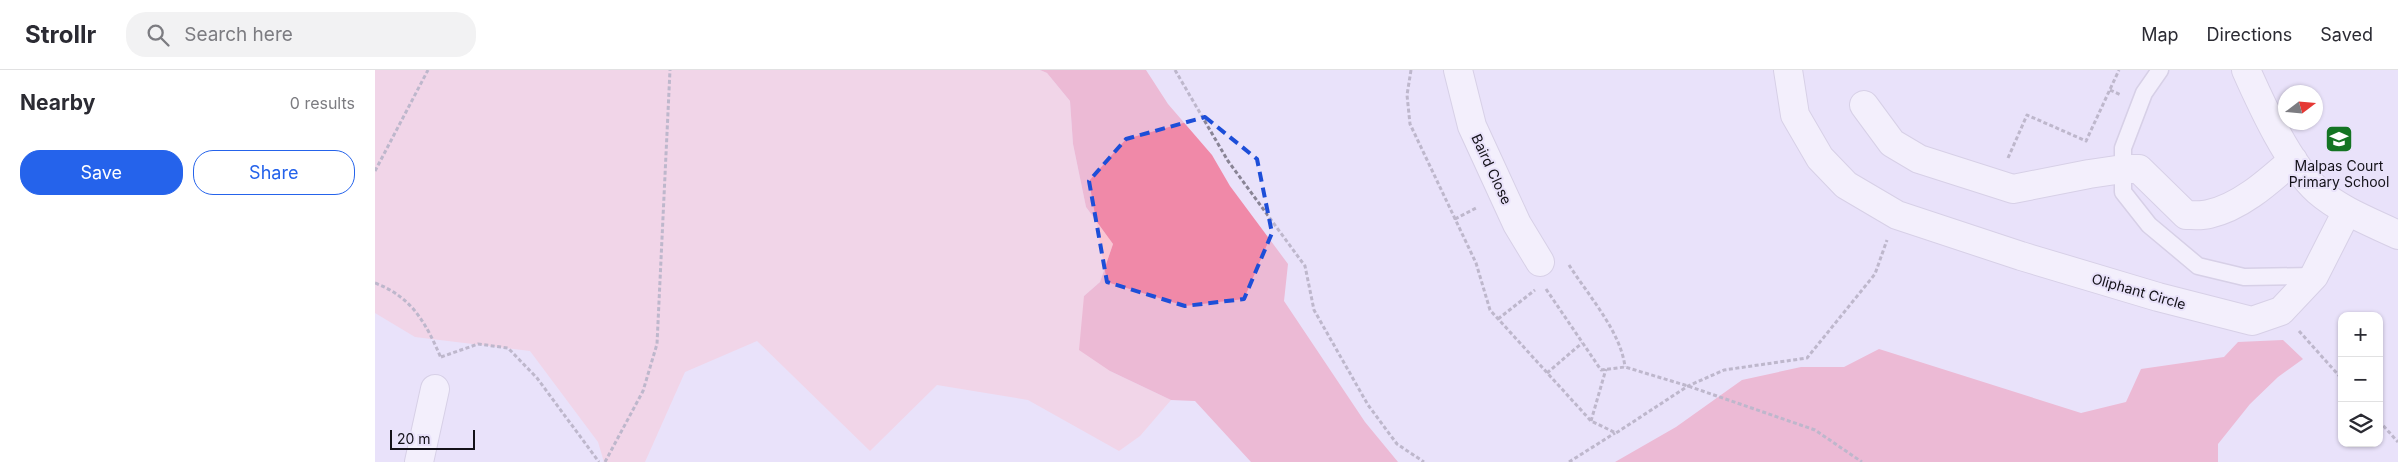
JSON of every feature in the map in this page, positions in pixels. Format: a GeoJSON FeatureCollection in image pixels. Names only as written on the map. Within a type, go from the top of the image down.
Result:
{"type":"FeatureCollection","features":[{"type":"Feature","properties":{"kind":"street","name":"Baird Close"},"geometry":{"type":"LineString","coordinates":[[1458,70],[1472,126],[1517,224],[1540,262]]}},
{"type":"Feature","properties":{"kind":"street","name":"Oliphant Circle"},"geometry":{"type":"LineString","coordinates":[[1788,70],[1795,115],[1820,158],[1846,185],[1897,215],[2021,256],[2158,297],[2252,321],[2281,311],[2314,276],[2347,211]]}},
{"type":"Feature","properties":{"kind":"street"},"geometry":{"type":"LineString","coordinates":[[2246,70],[2261,103],[2293,160],[2317,190],[2347,211],[2398,235]]}},
{"type":"Feature","properties":{"kind":"street"},"geometry":{"type":"LineString","coordinates":[[1864,105],[1892,143],[1919,159],[2013,189],[2123,169],[2139,170],[2186,215],[2209,214],[2232,206],[2266,184],[2293,160]]}},
{"type":"Feature","properties":{"kind":"street"},"geometry":{"type":"LineString","coordinates":[[419,462],[435,389]]}},
{"type":"Feature","properties":{"kind":"lane"},"geometry":{"type":"LineString","coordinates":[[2160,70],[2144,93],[2123,148],[2123,192],[2149,225],[2198,266],[2244,277],[2314,276]]}},
{"type":"Feature","properties":{"kind":"path"},"geometry":{"type":"LineString","coordinates":[[375,171],[428,70]]}},
{"type":"Feature","properties":{"kind":"path"},"geometry":{"type":"LineString","coordinates":[[605,462],[643,391],[657,344],[670,70]]}},
{"type":"Feature","properties":{"kind":"path"},"geometry":{"type":"LineString","coordinates":[[1175,70],[1228,161],[1305,266],[1314,310],[1368,405],[1397,444],[1424,462]]}},
{"type":"Feature","properties":{"kind":"path"},"geometry":{"type":"LineString","coordinates":[[1997,184],[2027,115],[2086,141],[2119,70]]}},
{"type":"Feature","properties":{"kind":"path"},"geometry":{"type":"LineString","coordinates":[[1413,71],[1407,95],[1410,124],[1476,263],[1490,310],[1591,421],[1616,433]]}},
{"type":"Feature","properties":{"kind":"path"},"geometry":{"type":"LineString","coordinates":[[1569,462],[1688,386],[1724,370],[1807,358],[1875,274],[1897,215]]}},
{"type":"Feature","properties":{"kind":"path"},"geometry":{"type":"LineString","coordinates":[[1540,262],[1556,263],[1566,260],[1614,334],[1623,352],[1625,367]]}},
{"type":"Feature","properties":{"kind":"path"},"geometry":{"type":"LineString","coordinates":[[375,283],[390,288],[416,309],[441,357],[435,389]]}},
{"type":"Feature","properties":{"kind":"path"},"geometry":{"type":"LineString","coordinates":[[1498,320],[1543,284],[1601,370],[1625,367],[1688,386],[1815,430],[1862,462]]}},
{"type":"Feature","properties":{"kind":"path"},"geometry":{"type":"LineString","coordinates":[[2281,311],[2338,375]]}},
{"type":"Feature","properties":{"kind":"path"},"geometry":{"type":"LineString","coordinates":[[1547,373],[1581,343]]}},
{"type":"Feature","properties":{"kind":"path"},"geometry":{"type":"LineString","coordinates":[[441,357],[478,344],[508,348],[537,378],[599,462]]}},
{"type":"Feature","properties":{"kind":"path"},"geometry":{"type":"LineString","coordinates":[[1591,421],[1606,369]]}},
{"type":"Feature","properties":{"kind":"path"},"geometry":{"type":"LineString","coordinates":[[2383,425],[2398,442]]}},
{"type":"Feature","properties":{"kind":"highlighted area"},"geometry":{"type":"Polygon","coordinates":[[[1205,117],[1257,159],[1272,233],[1244,299],[1185,306],[1107,282],[1089,181],[1126,139],[1205,117]]]}},
{"type":"Feature","properties":{"kind":"shaded area"},"geometry":{"type":"Polygon","coordinates":[[[375,70],[1040,70],[1047,73],[1070,101],[1073,144],[1086,207],[1113,244],[1100,282],[1084,296],[1110,371],[1171,400],[1140,436],[1119,451],[1028,400],[937,385],[870,451],[757,341],[685,372],[645,462],[604,462],[598,442],[530,351],[415,337],[375,313],[375,70]]]}},
{"type":"Feature","properties":{"kind":"shaded area"},"geometry":{"type":"Polygon","coordinates":[[[1040,70],[1146,70],[1168,104],[1212,155],[1230,186],[1288,264],[1284,301],[1365,422],[1398,462],[1251,462],[1195,401],[1171,400],[1110,371],[1079,350],[1084,296],[1100,282],[1113,244],[1086,207],[1073,144],[1070,101],[1047,73],[1040,70]]]}},
{"type":"Feature","properties":{"kind":"shaded area"},"geometry":{"type":"Polygon","coordinates":[[[2283,340],[2303,359],[2278,377],[2250,404],[2218,444],[2218,462],[1615,462],[1676,427],[1742,380],[1801,367],[1844,367],[1879,349],[2081,413],[2126,402],[2141,369],[2224,357],[2238,342],[2283,340]]]}},
{"type":"Feature","properties":{"kind":"place","name":"Malpas Court Primary School"},"geometry":{"type":"Point","coordinates":[2339,139]}}]}
